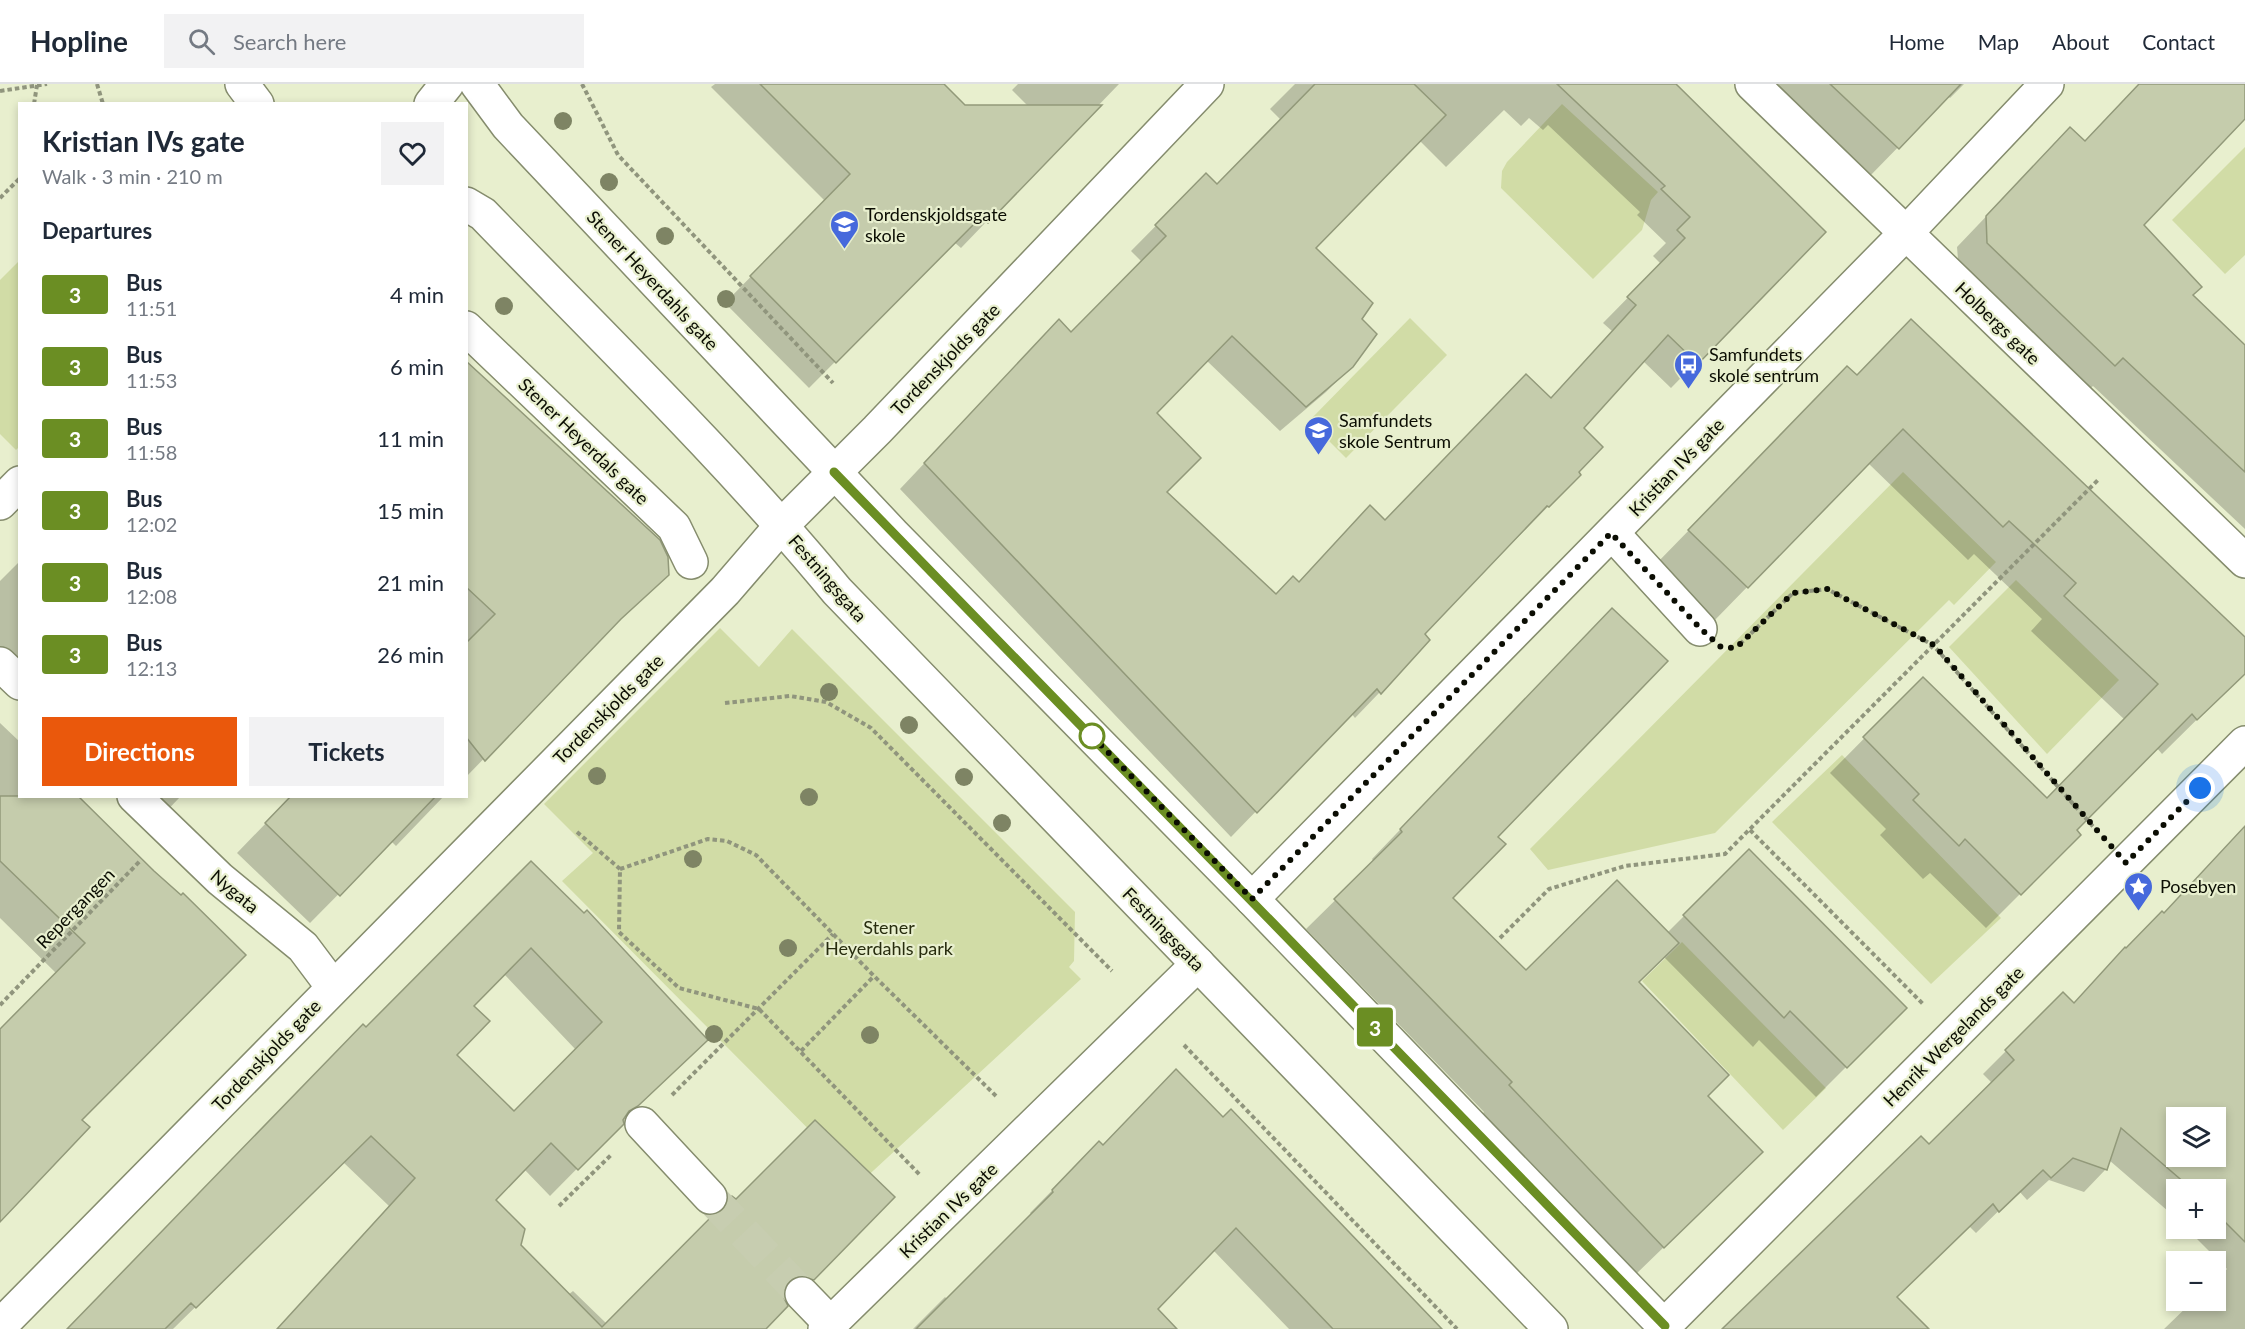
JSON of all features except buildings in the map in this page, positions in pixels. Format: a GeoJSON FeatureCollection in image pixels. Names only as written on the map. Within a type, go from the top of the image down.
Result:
{"type":"FeatureCollection","features":[{"type":"Feature","properties":{"kind":"main road"},"geometry":{"type":"LineString","coordinates":[[242,84],[256,102]]}},
{"type":"Feature","properties":{"kind":"main road"},"geometry":{"type":"LineString","coordinates":[[433,102],[447,84]]}},
{"type":"Feature","properties":{"kind":"main road","name":"Stener Heyerdahls gate"},"geometry":{"type":"LineString","coordinates":[[477,84],[508,126],[834,472]]}},
{"type":"Feature","properties":{"kind":"main road","name":"Tordenskjolds gate"},"geometry":{"type":"LineString","coordinates":[[0,1326],[725,591],[782,525],[1207,84]]}},
{"type":"Feature","properties":{"kind":"main road","name":"Holbergs gate"},"geometry":{"type":"LineString","coordinates":[[1752,84],[2245,561]]}},
{"type":"Feature","properties":{"kind":"main road","name":"Kristian IVs gate"},"geometry":{"type":"LineString","coordinates":[[1252,899],[1905,234],[2047,84]]}},
{"type":"Feature","properties":{"kind":"main road"},"geometry":{"type":"LineString","coordinates":[[468,205],[483,214],[782,525]]}},
{"type":"Feature","properties":{"kind":"main road","name":"Stener Heyerdals gate"},"geometry":{"type":"LineString","coordinates":[[468,330],[674,527],[691,562]]}},
{"type":"Feature","properties":{"kind":"main road"},"geometry":{"type":"LineString","coordinates":[[834,472],[1252,899],[1664,1328]]}},
{"type":"Feature","properties":{"kind":"main road"},"geometry":{"type":"LineString","coordinates":[[0,503],[18,485]]}},
{"type":"Feature","properties":{"kind":"main road","name":"Festningsgata"},"geometry":{"type":"LineString","coordinates":[[782,525],[837,591],[1551,1329]]}},
{"type":"Feature","properties":{"kind":"main road"},"geometry":{"type":"LineString","coordinates":[[1611,533],[1700,628]]}},
{"type":"Feature","properties":{"kind":"main road"},"geometry":{"type":"LineString","coordinates":[[0,664],[18,681]]}},
{"type":"Feature","properties":{"kind":"main road","name":"Henrik Wergelands gate"},"geometry":{"type":"LineString","coordinates":[[1664,1328],[2245,743]]}},
{"type":"Feature","properties":{"kind":"main road","name":"Nygata"},"geometry":{"type":"LineString","coordinates":[[136,798],[220,879],[303,947],[333,987]]}},
{"type":"Feature","properties":{"kind":"main road","name":"Kristian IVs gate"},"geometry":{"type":"LineString","coordinates":[[828,1326],[1198,964]]}},
{"type":"Feature","properties":{"kind":"main road"},"geometry":{"type":"LineString","coordinates":[[642,1124],[710,1197]]}},
{"type":"Feature","properties":{"kind":"main road"},"geometry":{"type":"LineString","coordinates":[[802,1294],[828,1326]]}},
{"type":"Feature","properties":{"kind":"path"},"geometry":{"type":"LineString","coordinates":[[0,91],[47,84]]}},
{"type":"Feature","properties":{"kind":"path"},"geometry":{"type":"LineString","coordinates":[[97,84],[102,102]]}},
{"type":"Feature","properties":{"kind":"path"},"geometry":{"type":"LineString","coordinates":[[582,84],[618,155],[833,383]]}},
{"type":"Feature","properties":{"kind":"path"},"geometry":{"type":"LineString","coordinates":[[34,102],[37,85]]}},
{"type":"Feature","properties":{"kind":"path"},"geometry":{"type":"LineString","coordinates":[[0,198],[18,180]]}},
{"type":"Feature","properties":{"kind":"path"},"geometry":{"type":"LineString","coordinates":[[1500,938],[1549,889],[1625,866],[1725,854],[2129,448]]}},
{"type":"Feature","properties":{"kind":"path"},"geometry":{"type":"LineString","coordinates":[[1700,628],[1721,647],[1736,648],[1793,593],[1827,589],[1934,645],[2126,863]]}},
{"type":"Feature","properties":{"kind":"path"},"geometry":{"type":"LineString","coordinates":[[725,703],[790,696],[826,702],[871,728],[1112,971]]}},
{"type":"Feature","properties":{"kind":"path"},"geometry":{"type":"LineString","coordinates":[[1750,830],[1954,1035]]}},
{"type":"Feature","properties":{"kind":"path","name":"Repergangen"},"geometry":{"type":"LineString","coordinates":[[0,1005],[169,831]]}},
{"type":"Feature","properties":{"kind":"path"},"geometry":{"type":"LineString","coordinates":[[577,832],[620,869]]}},
{"type":"Feature","properties":{"kind":"path"},"geometry":{"type":"LineString","coordinates":[[620,869],[708,839],[727,841],[756,855],[873,976],[996,1096]]}},
{"type":"Feature","properties":{"kind":"path"},"geometry":{"type":"LineString","coordinates":[[620,869],[619,932],[679,988],[759,1010],[920,1175]]}},
{"type":"Feature","properties":{"kind":"path"},"geometry":{"type":"LineString","coordinates":[[559,1206],[759,1010],[833,934]]}},
{"type":"Feature","properties":{"kind":"path"},"geometry":{"type":"LineString","coordinates":[[801,1051],[873,976]]}},
{"type":"Feature","properties":{"kind":"path"},"geometry":{"type":"LineString","coordinates":[[1184,1045],[1457,1329]]}},
{"type":"Feature","properties":{"kind":"green space"},"geometry":{"type":"Polygon","coordinates":[[[1562,104],[1658,192],[1651,200],[1642,230],[1593,279],[1501,188],[1502,171],[1507,162],[1562,104]]]}},
{"type":"Feature","properties":{"kind":"green space"},"geometry":{"type":"Polygon","coordinates":[[[2245,147],[2245,255],[2225,274],[2172,220],[2245,147]]]}},
{"type":"Feature","properties":{"kind":"green space"},"geometry":{"type":"Polygon","coordinates":[[[18,262],[18,448],[16,450],[0,434],[0,280],[18,262]]]}},
{"type":"Feature","properties":{"kind":"green space"},"geometry":{"type":"Polygon","coordinates":[[[1410,318],[1447,355],[1346,458],[1309,421],[1410,318]]]}},
{"type":"Feature","properties":{"kind":"green space"},"geometry":{"type":"Polygon","coordinates":[[[1903,472],[1996,562],[1954,605],[1949,600],[1715,833],[1548,870],[1530,849],[1903,472]]]}},
{"type":"Feature","properties":{"kind":"green space"},"geometry":{"type":"Polygon","coordinates":[[[2016,580],[2119,680],[2047,754],[1949,647],[2016,580]]]}},
{"type":"Feature","properties":{"kind":"green space","name":"Stener Heyerdahls park"},"geometry":{"type":"Polygon","coordinates":[[[720,628],[759,667],[792,629],[1075,912],[1074,961],[1069,967],[1081,979],[861,1182],[562,881],[593,853],[544,804],[720,628]]]}},
{"type":"Feature","properties":{"kind":"green space"},"geometry":{"type":"Polygon","coordinates":[[[1842,755],[2001,918],[1931,984],[1772,822],[1842,755]]]}},
{"type":"Feature","properties":{"kind":"green space"},"geometry":{"type":"Polygon","coordinates":[[[1682,942],[1826,1088],[1783,1130],[1642,981],[1682,942]]]}},
{"type":"Feature","properties":{"kind":"tunnel"},"geometry":{"type":"LineString","coordinates":[[710,1197],[802,1294]]}},
{"type":"Feature","properties":{"kind":"bus line","name":"3"},"geometry":{"type":"LineString","coordinates":[[834,472],[1665,1326]]}},
{"type":"Feature","properties":{"kind":"place","name":"Tordenskjoldsgate skole"},"geometry":{"type":"Point","coordinates":[844,250]}},
{"type":"Feature","properties":{"kind":"place","name":"Samfundets skole sentrum"},"geometry":{"type":"Point","coordinates":[1688,390]}},
{"type":"Feature","properties":{"kind":"place","name":"Samfundets skole Sentrum"},"geometry":{"type":"Point","coordinates":[1318,456]}},
{"type":"Feature","properties":{"kind":"place","name":"Posebyen"},"geometry":{"type":"Point","coordinates":[2139,912]}},
{"type":"Feature","properties":{"kind":"route"},"geometry":{"type":"LineString","coordinates":[[1092,736],[1089,733],[1252,899],[1611,533],[1700,628],[1721,647],[1736,648],[1793,593],[1827,589],[1934,645],[2126,863],[2200,788]]}}]}
